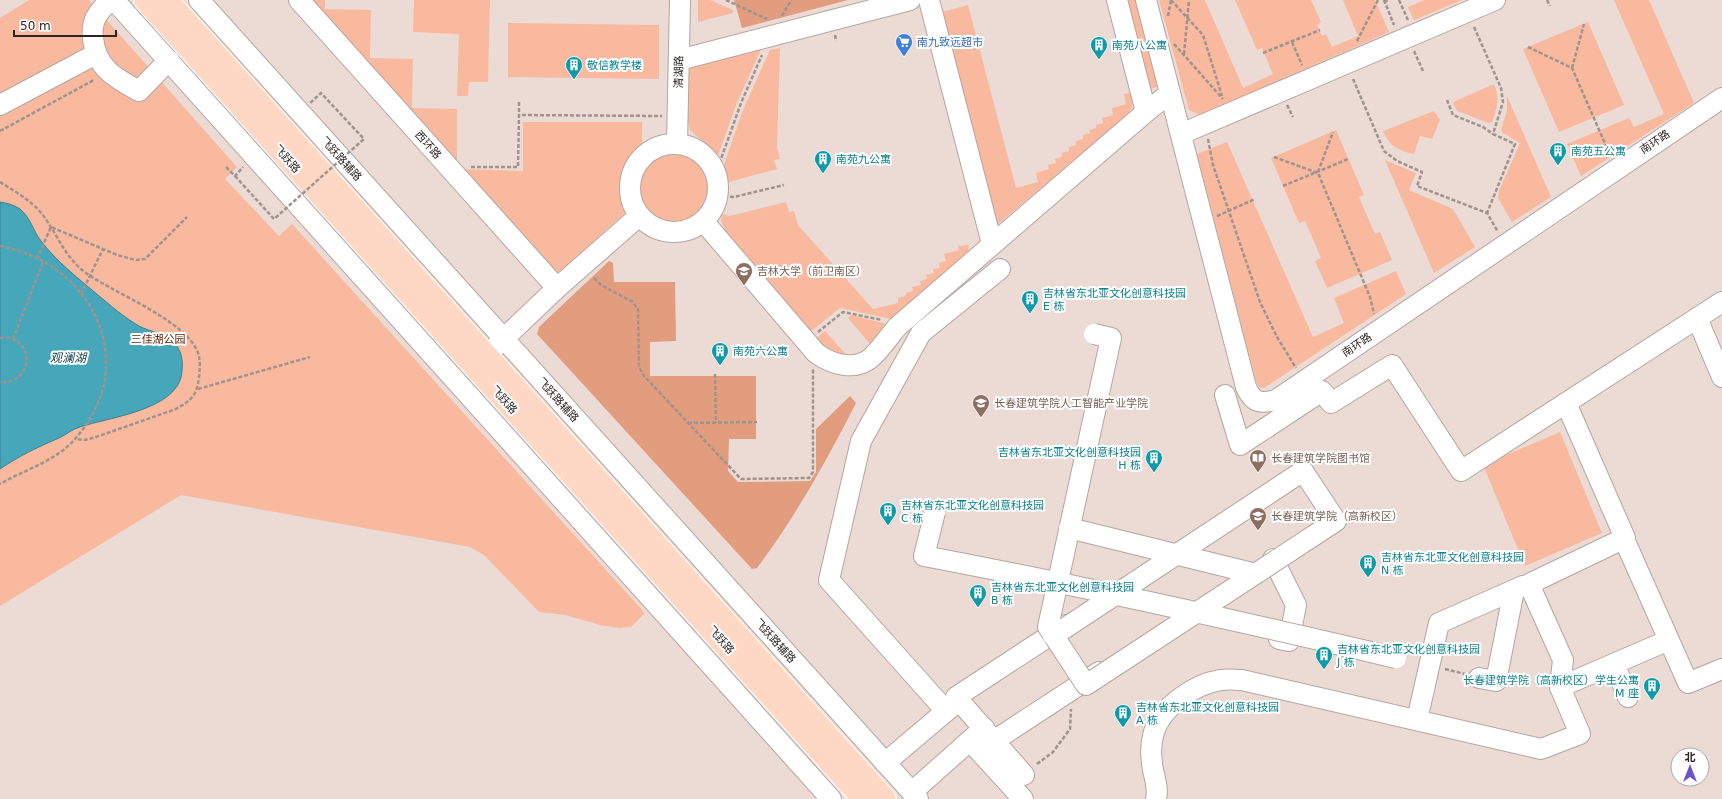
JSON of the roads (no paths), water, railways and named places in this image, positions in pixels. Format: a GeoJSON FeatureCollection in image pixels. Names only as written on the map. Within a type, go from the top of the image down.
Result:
{"type":"FeatureCollection","features":[{"type":"Feature","properties":{"kind":"main road","name":"飞跃路"},"geometry":{"type":"LineString","coordinates":[[145,0],[885,799]]}},
{"type":"Feature","properties":{"kind":"main road","name":"飞跃路"},"geometry":{"type":"LineString","coordinates":[[167,0],[863,799]]}},
{"type":"Feature","properties":{"kind":"street"},"geometry":{"type":"LineString","coordinates":[[110,0],[97,14],[94,23],[93,35],[96,54],[108,71],[116,78],[139,91],[169,60]]}},
{"type":"Feature","properties":{"kind":"street"},"geometry":{"type":"LineString","coordinates":[[114,0],[831,799]]}},
{"type":"Feature","properties":{"kind":"street","name":"飞跃路辅路"},"geometry":{"type":"LineString","coordinates":[[199,0],[915,796]]}},
{"type":"Feature","properties":{"kind":"street","name":"西环路"},"geometry":{"type":"LineString","coordinates":[[299,0],[557,288]]}},
{"type":"Feature","properties":{"kind":"street","name":"清湖路"},"geometry":{"type":"LineString","coordinates":[[678,144],[680,0]]}},
{"type":"Feature","properties":{"kind":"street"},"geometry":{"type":"LineString","coordinates":[[679,60],[910,0]]}},
{"type":"Feature","properties":{"kind":"street"},"geometry":{"type":"LineString","coordinates":[[929,0],[992,244]]}},
{"type":"Feature","properties":{"kind":"street"},"geometry":{"type":"LineString","coordinates":[[1116,0],[1146,112]]}},
{"type":"Feature","properties":{"kind":"street","name":"南环路"},"geometry":{"type":"LineString","coordinates":[[1146,0],[1246,387],[1250,397],[1258,401],[1266,402],[1276,400],[1722,98]]}},
{"type":"Feature","properties":{"kind":"street"},"geometry":{"type":"LineString","coordinates":[[1181,134],[1495,0]]}},
{"type":"Feature","properties":{"kind":"street"},"geometry":{"type":"LineString","coordinates":[[0,105],[96,54]]}},
{"type":"Feature","properties":{"kind":"street"},"geometry":{"type":"LineString","coordinates":[[704,222],[816,354],[828,361],[840,365],[864,363],[873,356],[898,327],[992,244],[1170,93]]}},
{"type":"Feature","properties":{"kind":"street"},"geometry":{"type":"LineString","coordinates":[[678,144],[692,147],[704,155],[714,167],[719,181],[718,196],[714,210],[704,222],[692,230],[678,233],[663,231],[650,226],[639,216],[632,203],[630,189],[632,175],[648,146],[678,144]]}},
{"type":"Feature","properties":{"kind":"street"},"geometry":{"type":"LineString","coordinates":[[480,361],[557,288],[639,216]]}},
{"type":"Feature","properties":{"kind":"street"},"geometry":{"type":"LineString","coordinates":[[1000,270],[921,333],[861,441],[829,580],[952,706],[1024,775]]}},
{"type":"Feature","properties":{"kind":"street"},"geometry":{"type":"LineString","coordinates":[[1225,395],[1240,445],[1322,391],[1331,403],[1392,365],[1461,471],[1722,302]]}},
{"type":"Feature","properties":{"kind":"street"},"geometry":{"type":"LineString","coordinates":[[1697,318],[1722,377]]}},
{"type":"Feature","properties":{"kind":"street"},"geometry":{"type":"LineString","coordinates":[[885,764],[952,706],[956,697],[1303,472],[1334,519],[1086,685],[1053,636],[1048,627],[1069,528],[1111,351],[1111,338],[1094,334]]}},
{"type":"Feature","properties":{"kind":"street"},"geometry":{"type":"LineString","coordinates":[[1566,404],[1688,683],[1722,669]]}},
{"type":"Feature","properties":{"kind":"street"},"geometry":{"type":"LineString","coordinates":[[915,796],[983,736],[1191,614],[1336,521],[1303,471],[1053,636]]}},
{"type":"Feature","properties":{"kind":"street"},"geometry":{"type":"LineString","coordinates":[[935,512],[924,556],[1116,595],[1289,641],[1296,605],[1273,559]]}},
{"type":"Feature","properties":{"kind":"street"},"geometry":{"type":"LineString","coordinates":[[1069,528],[1252,573]]}},
{"type":"Feature","properties":{"kind":"street"},"geometry":{"type":"LineString","coordinates":[[1417,720],[1439,623],[1522,587],[1624,539]]}},
{"type":"Feature","properties":{"kind":"street"},"geometry":{"type":"LineString","coordinates":[[1479,678],[1496,681],[1522,587]]}},
{"type":"Feature","properties":{"kind":"street"},"geometry":{"type":"LineString","coordinates":[[1156,799],[1158,792],[1152,763],[1153,735],[1163,716],[1175,701],[1200,686],[1220,680],[1242,680],[1541,749],[1580,734],[1560,687],[1563,660],[1522,587]]}},
{"type":"Feature","properties":{"kind":"street"},"geometry":{"type":"LineString","coordinates":[[1191,614],[1396,658]]}},
{"type":"Feature","properties":{"kind":"street"},"geometry":{"type":"LineString","coordinates":[[1560,687],[1669,640]]}},
{"type":"Feature","properties":{"kind":"street"},"geometry":{"type":"LineString","coordinates":[[1614,664],[1628,697]]}},
{"type":"Feature","properties":{"kind":"street"},"geometry":{"type":"LineString","coordinates":[[831,703],[848,758]]}},
{"type":"Feature","properties":{"kind":"street"},"geometry":{"type":"LineString","coordinates":[[983,736],[1023,799]]}},
{"type":"Feature","properties":{"kind":"water","name":"观澜湖"},"geometry":{"type":"Polygon","coordinates":[[[0,202],[10,204],[20,209],[27,216],[41,241],[54,256],[113,308],[139,326],[163,335],[172,341],[180,351],[182,357],[182,371],[178,384],[169,395],[156,403],[141,410],[77,428],[62,437],[36,448],[0,469],[0,202]]]}},
{"type":"Feature","properties":{"kind":"place","name":"南九致远超市"},"geometry":{"type":"Point","coordinates":[904,57]}},
{"type":"Feature","properties":{"kind":"place","name":"南苑八公寓"},"geometry":{"type":"Point","coordinates":[1099,60]}},
{"type":"Feature","properties":{"kind":"place","name":"敬信教学楼"},"geometry":{"type":"Point","coordinates":[574,80]}},
{"type":"Feature","properties":{"kind":"place","name":"南苑五公寓"},"geometry":{"type":"Point","coordinates":[1558,166]}},
{"type":"Feature","properties":{"kind":"place","name":"南苑九公寓"},"geometry":{"type":"Point","coordinates":[823,174]}},
{"type":"Feature","properties":{"kind":"place","name":"吉林大学（前卫南区）"},"geometry":{"type":"Point","coordinates":[744,286]}},
{"type":"Feature","properties":{"kind":"place","name":"吉林省东北亚文化创意科技园 E 栋"},"geometry":{"type":"Point","coordinates":[1030,314]}},
{"type":"Feature","properties":{"kind":"place","name":"南苑六公寓"},"geometry":{"type":"Point","coordinates":[720,366]}},
{"type":"Feature","properties":{"kind":"place","name":"长春建筑学院人工智能产业学院"},"geometry":{"type":"Point","coordinates":[981,418]}},
{"type":"Feature","properties":{"kind":"place","name":"吉林省东北亚文化创意科技园 H 栋"},"geometry":{"type":"Point","coordinates":[1154,473]}},
{"type":"Feature","properties":{"kind":"place","name":"长春建筑学院图书馆"},"geometry":{"type":"Point","coordinates":[1258,473]}},
{"type":"Feature","properties":{"kind":"place","name":"吉林省东北亚文化创意科技园 C 栋"},"geometry":{"type":"Point","coordinates":[888,526]}},
{"type":"Feature","properties":{"kind":"place","name":"长春建筑学院（高新校区）"},"geometry":{"type":"Point","coordinates":[1258,531]}},
{"type":"Feature","properties":{"kind":"place","name":"吉林省东北亚文化创意科技园 N 栋"},"geometry":{"type":"Point","coordinates":[1368,578]}},
{"type":"Feature","properties":{"kind":"place","name":"吉林省东北亚文化创意科技园 B 栋"},"geometry":{"type":"Point","coordinates":[978,608]}},
{"type":"Feature","properties":{"kind":"place","name":"吉林省东北亚文化创意科技园 J 栋"},"geometry":{"type":"Point","coordinates":[1324,670]}},
{"type":"Feature","properties":{"kind":"place","name":"长春建筑学院（高新校区）学生公寓 M 座"},"geometry":{"type":"Point","coordinates":[1652,701]}},
{"type":"Feature","properties":{"kind":"place","name":"吉林省东北亚文化创意科技园 A 栋"},"geometry":{"type":"Point","coordinates":[1123,728]}},
{"type":"Feature","properties":{"kind":"park label","name":"三佳湖公园"},"geometry":{"type":"Point","coordinates":[158,339]}}]}
